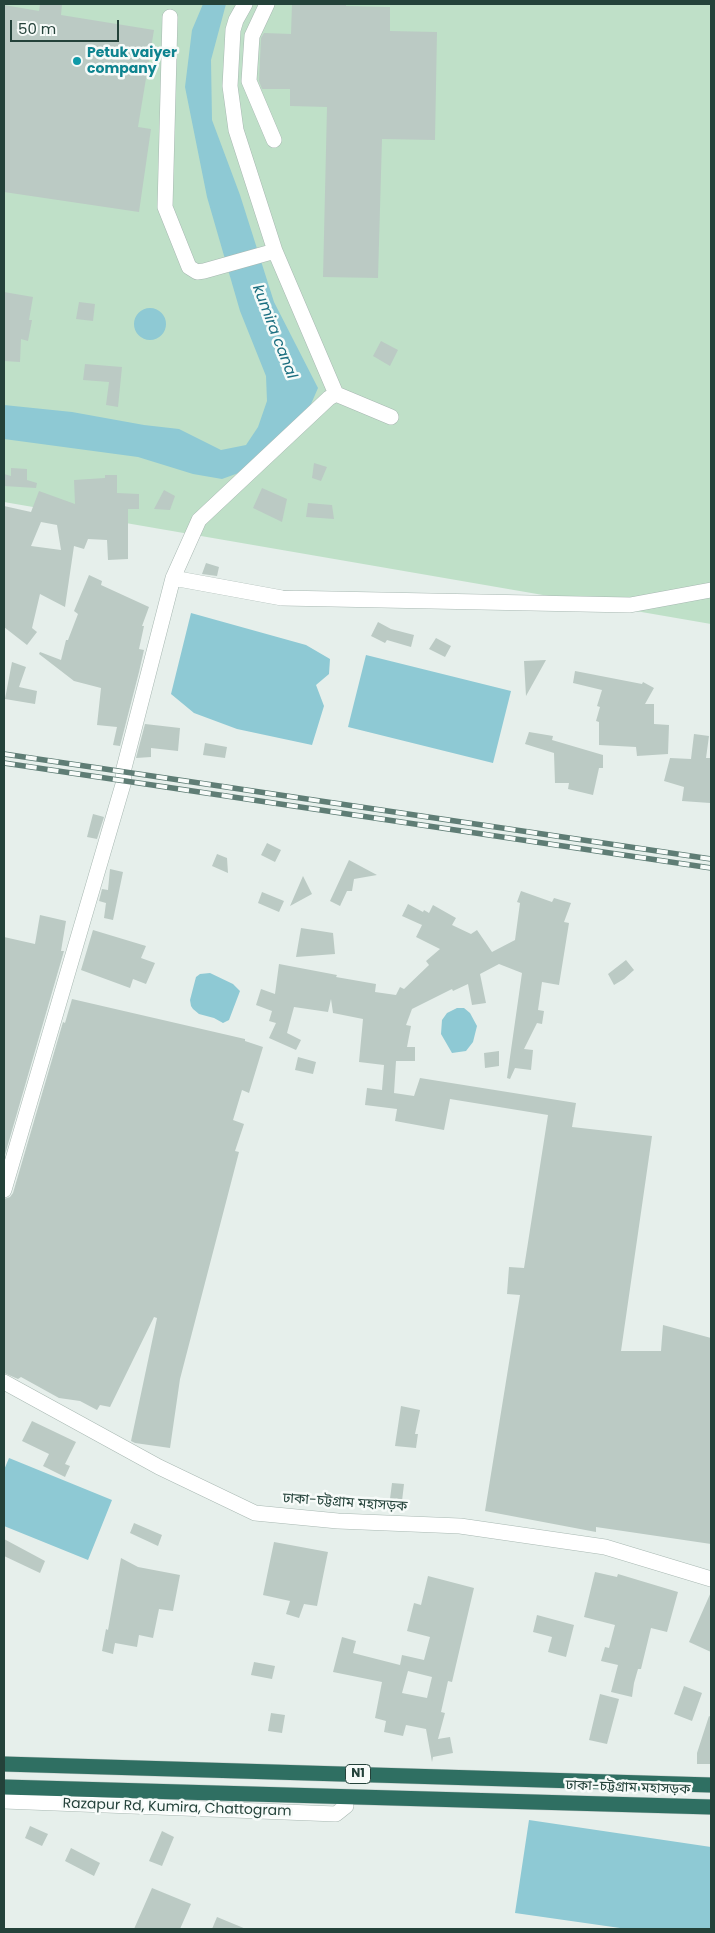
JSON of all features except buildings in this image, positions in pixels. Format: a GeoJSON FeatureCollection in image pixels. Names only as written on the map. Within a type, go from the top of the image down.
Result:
{"type":"FeatureCollection","features":[{"type":"Feature","properties":{"kind":"highway","name":"ঢাকা-চট্টগ্রাম মহাসড়ক"},"geometry":{"type":"LineString","coordinates":[[4,1764],[711,1785]]}},
{"type":"Feature","properties":{"kind":"highway","name":"ঢাকা-চট্টগ্রাম মহাসড়ক"},"geometry":{"type":"LineString","coordinates":[[4,1787],[711,1807]]}},
{"type":"Feature","properties":{"kind":"street"},"geometry":{"type":"LineString","coordinates":[[245,4],[233,30],[230,86],[236,130],[269,253],[336,394],[391,417]]}},
{"type":"Feature","properties":{"kind":"street"},"geometry":{"type":"LineString","coordinates":[[267,4],[252,36],[249,80],[274,140]]}},
{"type":"Feature","properties":{"kind":"street"},"geometry":{"type":"LineString","coordinates":[[170,17],[166,207],[189,267],[197,272],[204,271],[269,253]]}},
{"type":"Feature","properties":{"kind":"street"},"geometry":{"type":"LineString","coordinates":[[4,1190],[124,781],[123,772],[173,578],[198,520],[329,398],[336,394]]}},
{"type":"Feature","properties":{"kind":"street"},"geometry":{"type":"LineString","coordinates":[[173,578],[282,598],[630,605],[711,590]]}},
{"type":"Feature","properties":{"kind":"street","name":"ঢাকা-চট্টগ্রাম মহাসড়ক"},"geometry":{"type":"LineString","coordinates":[[4,1382],[159,1467],[255,1513],[338,1521],[460,1526],[605,1547],[711,1579]]}},
{"type":"Feature","properties":{"kind":"street","name":"Razapur Rd, Kumira, Chattogram"},"geometry":{"type":"LineString","coordinates":[[4,1801],[336,1814],[346,1806]]}},
{"type":"Feature","properties":{"kind":"green space"},"geometry":{"type":"Polygon","coordinates":[[[4,4],[711,4],[711,624],[4,502],[4,4]]]}},
{"type":"Feature","properties":{"kind":"water","name":"kumira canal"},"geometry":{"type":"Polygon","coordinates":[[[203,4],[226,4],[211,60],[212,120],[240,195],[274,302],[318,388],[308,411],[244,471],[222,479],[193,474],[138,457],[4,439],[4,405],[72,412],[144,425],[179,429],[221,450],[246,445],[258,427],[267,401],[266,376],[240,311],[207,197],[185,87],[192,30],[203,4]]]}},
{"type":"Feature","properties":{"kind":"water"},"geometry":{"type":"Polygon","coordinates":[[[150,308],[156,309],[161,313],[165,318],[165,330],[161,335],[156,339],[150,340],[144,339],[139,335],[135,330],[134,324],[135,318],[139,313],[144,309],[150,308]]]}},
{"type":"Feature","properties":{"kind":"water"},"geometry":{"type":"Polygon","coordinates":[[[191,613],[306,645],[330,659],[329,674],[316,685],[324,706],[312,745],[237,729],[194,713],[171,694],[191,613]]]}},
{"type":"Feature","properties":{"kind":"water"},"geometry":{"type":"Polygon","coordinates":[[[366,655],[511,691],[493,763],[348,727],[366,655]]]}},
{"type":"Feature","properties":{"kind":"water"},"geometry":{"type":"Polygon","coordinates":[[[210,973],[233,984],[240,991],[229,1020],[223,1023],[214,1018],[199,1014],[191,1006],[190,1000],[196,977],[200,974],[210,973]]]}},
{"type":"Feature","properties":{"kind":"water"},"geometry":{"type":"Polygon","coordinates":[[[457,1008],[464,1008],[470,1013],[477,1026],[473,1042],[466,1051],[452,1053],[441,1034],[442,1020],[447,1013],[457,1008]]]}},
{"type":"Feature","properties":{"kind":"water"},"geometry":{"type":"Polygon","coordinates":[[[9,1458],[112,1500],[88,1560],[4,1526],[4,1470],[9,1458]]]}},
{"type":"Feature","properties":{"kind":"water"},"geometry":{"type":"Polygon","coordinates":[[[529,1820],[711,1847],[711,1929],[627,1929],[515,1913],[529,1820]]]}},
{"type":"Feature","properties":{"kind":"railway"},"geometry":{"type":"LineString","coordinates":[[4,754],[711,859]]}},
{"type":"Feature","properties":{"kind":"railway"},"geometry":{"type":"LineString","coordinates":[[4,763],[711,868]]}},
{"type":"Feature","properties":{"kind":"place","name":"Petuk vaiyer company"},"geometry":{"type":"Point","coordinates":[77,61]}}]}
